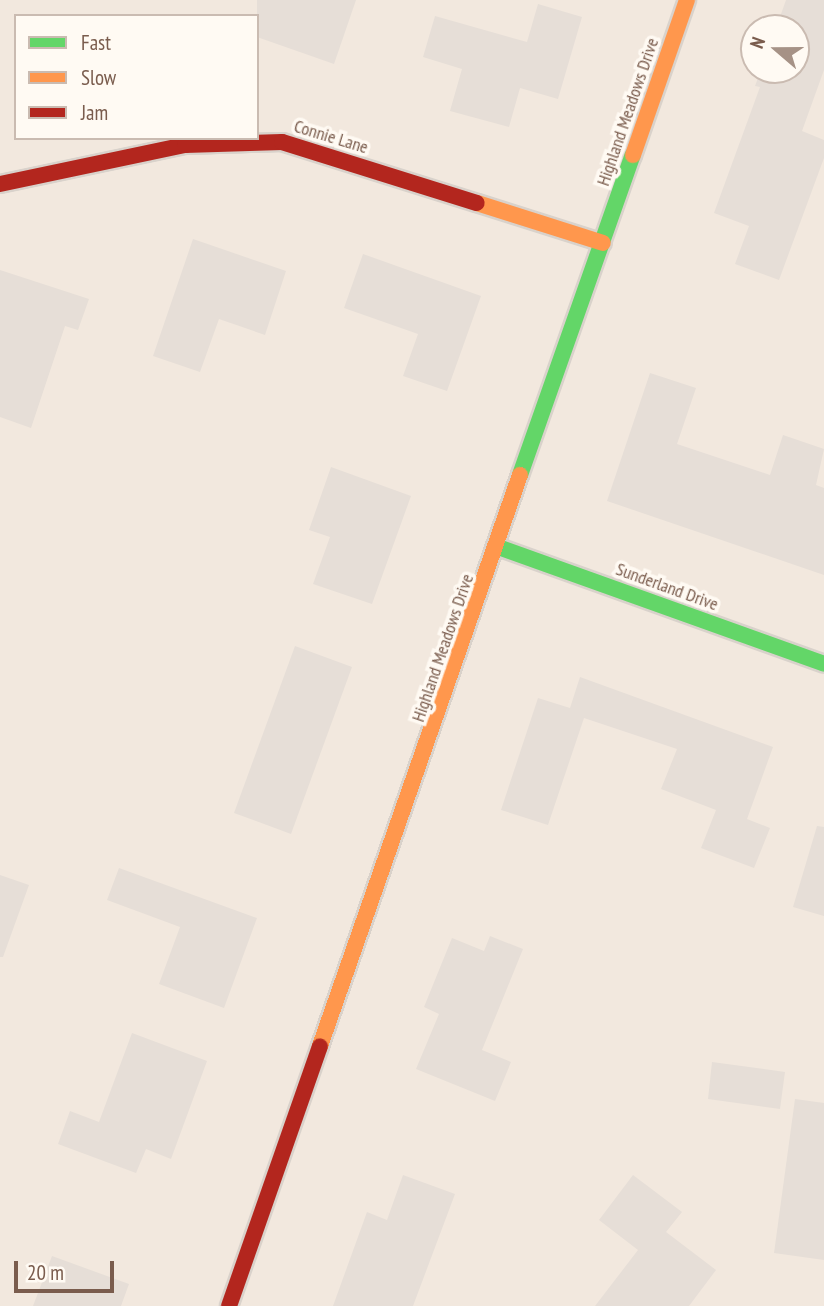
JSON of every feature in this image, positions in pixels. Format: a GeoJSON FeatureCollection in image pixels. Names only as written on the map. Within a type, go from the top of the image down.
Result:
{"type":"FeatureCollection","features":[{"type":"Feature","properties":{"kind":"street","name":"Highland Meadows Drive"},"geometry":{"type":"LineString","coordinates":[[229,1306],[498,547],[687,0]]}},
{"type":"Feature","properties":{"kind":"street","name":"Connie Lane"},"geometry":{"type":"LineString","coordinates":[[0,184],[186,145],[224,140]]}},
{"type":"Feature","properties":{"kind":"street","name":"Connie Lane"},"geometry":{"type":"LineString","coordinates":[[259,140],[282,142],[603,243]]}},
{"type":"Feature","properties":{"kind":"street","name":"Sunderland Drive"},"geometry":{"type":"LineString","coordinates":[[498,547],[824,664]]}},
{"type":"Feature","properties":{"kind":"shaded area"},"geometry":{"type":"Polygon","coordinates":[[[0,0],[824,0],[824,1306],[0,1306],[0,0]]]}},
{"type":"Feature","properties":{"kind":"building"},"geometry":{"type":"Polygon","coordinates":[[[257,0],[356,0],[334,64],[259,38],[257,0]]]}},
{"type":"Feature","properties":{"kind":"building"},"geometry":{"type":"Polygon","coordinates":[[[786,0],[824,0],[824,70],[802,131],[824,140],[824,158],[779,280],[735,264],[749,226],[714,213],[760,87],[756,84],[810,84],[810,14],[781,14],[786,0]]]}},
{"type":"Feature","properties":{"kind":"building"},"geometry":{"type":"Polygon","coordinates":[[[538,4],[582,17],[558,99],[520,88],[509,127],[450,111],[462,69],[423,57],[435,16],[527,42],[538,4]]]}},
{"type":"Feature","properties":{"kind":"building"},"geometry":{"type":"Polygon","coordinates":[[[193,239],[286,271],[265,335],[219,319],[200,372],[153,356],[193,239]]]}},
{"type":"Feature","properties":{"kind":"building"},"geometry":{"type":"Polygon","coordinates":[[[363,254],[481,296],[447,391],[403,376],[418,334],[344,308],[363,254]]]}},
{"type":"Feature","properties":{"kind":"building"},"geometry":{"type":"Polygon","coordinates":[[[0,270],[89,299],[78,330],[65,326],[31,428],[0,417],[0,270]]]}},
{"type":"Feature","properties":{"kind":"building"},"geometry":{"type":"Polygon","coordinates":[[[650,373],[696,388],[677,444],[770,475],[783,435],[824,449],[816,485],[824,488],[824,575],[607,501],[650,373]]]}},
{"type":"Feature","properties":{"kind":"building"},"geometry":{"type":"Polygon","coordinates":[[[331,467],[411,496],[372,604],[313,584],[330,537],[309,530],[331,467]]]}},
{"type":"Feature","properties":{"kind":"building"},"geometry":{"type":"Polygon","coordinates":[[[295,646],[352,667],[291,834],[234,813],[295,646]]]}},
{"type":"Feature","properties":{"kind":"building"},"geometry":{"type":"Polygon","coordinates":[[[580,677],[773,747],[747,819],[770,828],[754,868],[701,848],[716,810],[661,789],[677,749],[584,718],[548,825],[501,810],[538,698],[570,708],[580,677]]]}},
{"type":"Feature","properties":{"kind":"building"},"geometry":{"type":"Polygon","coordinates":[[[817,826],[824,827],[824,916],[793,907],[817,826]]]}},
{"type":"Feature","properties":{"kind":"building"},"geometry":{"type":"Polygon","coordinates":[[[119,868],[257,918],[224,1008],[159,984],[180,927],[107,900],[119,868]]]}},
{"type":"Feature","properties":{"kind":"building"},"geometry":{"type":"Polygon","coordinates":[[[0,875],[29,885],[3,957],[0,957],[0,875]]]}},
{"type":"Feature","properties":{"kind":"building"},"geometry":{"type":"Polygon","coordinates":[[[490,936],[523,949],[482,1050],[511,1062],[495,1101],[416,1069],[439,1014],[424,1007],[452,938],[484,951],[490,936]]]}},
{"type":"Feature","properties":{"kind":"building"},"geometry":{"type":"Polygon","coordinates":[[[132,1033],[207,1061],[171,1159],[146,1149],[136,1173],[58,1144],[70,1111],[99,1122],[132,1033]]]}},
{"type":"Feature","properties":{"kind":"building"},"geometry":{"type":"Polygon","coordinates":[[[712,1062],[785,1072],[780,1109],[708,1099],[712,1062]]]}},
{"type":"Feature","properties":{"kind":"building"},"geometry":{"type":"Polygon","coordinates":[[[795,1099],[824,1103],[824,1260],[774,1253],[795,1099]]]}},
{"type":"Feature","properties":{"kind":"building"},"geometry":{"type":"Polygon","coordinates":[[[403,1175],[455,1194],[413,1306],[333,1306],[367,1212],[387,1220],[403,1175]]]}},
{"type":"Feature","properties":{"kind":"building"},"geometry":{"type":"Polygon","coordinates":[[[633,1175],[682,1212],[666,1232],[716,1270],[689,1306],[595,1306],[638,1250],[599,1220],[633,1175]]]}},
{"type":"Feature","properties":{"kind":"building"},"geometry":{"type":"Polygon","coordinates":[[[52,1256],[129,1284],[121,1306],[33,1306],[52,1256]]]}},
{"type":"Feature","properties":{"kind":"traffic: fast"},"geometry":{"type":"LineString","coordinates":[[520,475],[633,155]]}},
{"type":"Feature","properties":{"kind":"traffic: fast"},"geometry":{"type":"LineString","coordinates":[[498,547],[824,664]]}},
{"type":"Feature","properties":{"kind":"traffic: slow"},"geometry":{"type":"LineString","coordinates":[[633,155],[687,0]]}},
{"type":"Feature","properties":{"kind":"traffic: slow"},"geometry":{"type":"LineString","coordinates":[[477,203],[603,243]]}},
{"type":"Feature","properties":{"kind":"traffic: slow"},"geometry":{"type":"LineString","coordinates":[[320,1046],[520,475]]}},
{"type":"Feature","properties":{"kind":"traffic: jam"},"geometry":{"type":"LineString","coordinates":[[0,184],[185,145],[282,142],[477,203]]}},
{"type":"Feature","properties":{"kind":"traffic: jam"},"geometry":{"type":"LineString","coordinates":[[229,1306],[320,1046]]}}]}
